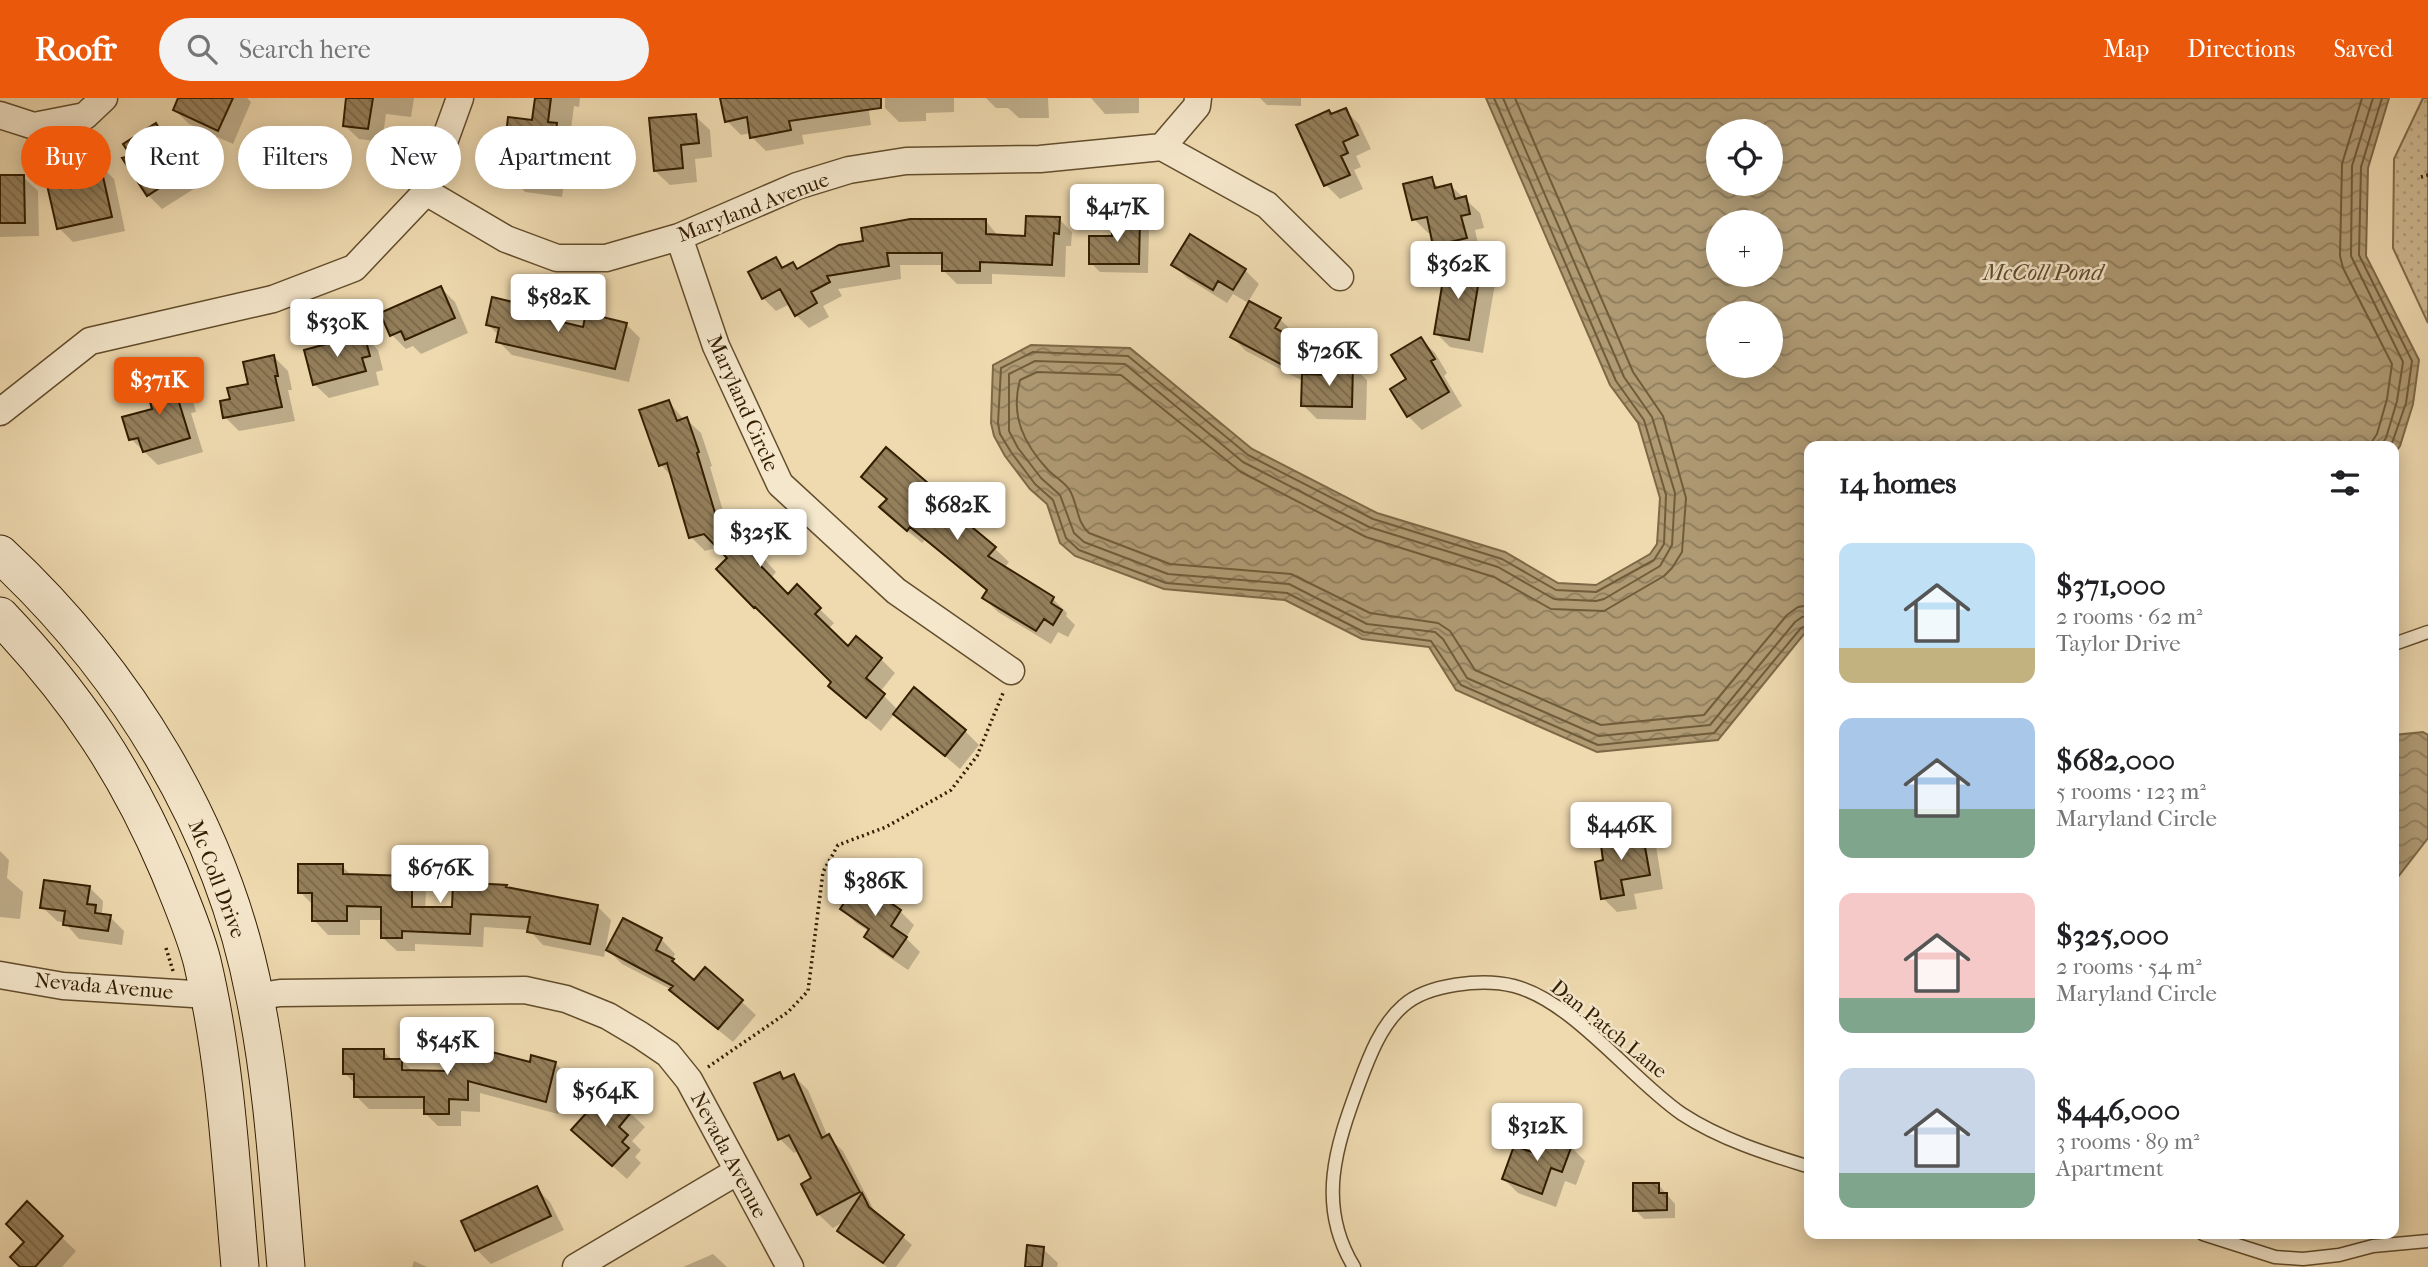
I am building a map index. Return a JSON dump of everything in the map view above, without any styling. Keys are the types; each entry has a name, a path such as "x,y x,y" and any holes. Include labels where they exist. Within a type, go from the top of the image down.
{"main road":[{"name":"Mc Coll Drive","path":"0,554 59,613 91,651 147,730 197,824 230,904 255,997 269,1091 286,1267"},
{"name":"Mc Coll Drive","path":"0,616 54,675 112,757 150,828 186,912 201,959 196,994 225,1093 240,1267"}],"street":[{"path":"0,116 34,126 85,116 104,98"},
{"path":"0,412 90,341 273,299 354,268 426,192 460,98"},
{"path":"1198,98 1197,106 1162,147 1267,205 1340,277"},
{"name":"Maryland Avenue","path":"426,192 506,239 557,258 606,258 679,237 797,186 849,170 906,162 1040,159 1162,147"},
{"name":"Maryland Circle","path":"679,237 716,346 780,484 896,591 1011,671"},
{"name":"Nevada Avenue","path":"0,975 63,986 196,994"},
{"name":"Nevada Avenue","path":"255,997 280,993 525,990 565,999 608,1016 668,1054 689,1080 790,1267"},
{"path":"576,1267 738,1171"}],"lane":[{"path":"2399,642 2428,632"},
{"name":"Dan Patch Lane","path":"1354,1267 1344,1250 1337,1227 1333,1197 1333,1167 1339,1137 1369,1056 1393,1016 1418,994 1480,982 1514,986 1537,994 1567,1016 1682,1114 1738,1142 1804,1165"},
{"path":"2219,1239 2275,1257 2302,1259 2339,1255 2373,1246 2428,1241"}],"path":[{"path":"2421,177 2428,176"},
{"path":"689,1080 788,1012 808,991 823,872 838,845 886,827 951,790 977,755 1011,671"},
{"path":"166,946 168,959 196,994"}],"shaded area":[{"path":"2423,98 2428,98 2428,323 2393,248 2394,159"}],"water":[{"name":"McColl Pond","path":"1486,98 2389,98 2368,168 2366,256 2419,360 2413,404 2399,447 2399,441 1804,441 1804,634 1718,740 1597,752 1456,690 1429,647 1362,639 1285,600 1164,589 1075,556 1060,543 1047,504 1030,489 1005,456 994,436 991,423 993,365 1031,345 1130,348 1252,449 1377,513 1505,552 1558,583 1596,585 1650,554 1657,544 1660,498 1638,423 1610,385"},
{"path":"2423,732 2428,735 2428,838 2399,876 2399,734"}],"building":[{"path":"178,98 233,98 220,126 207,126 173,110"},
{"path":"346,98 373,98 366,129 343,126"},
{"path":"535,98 551,98 548,122 557,123 557,126 507,126 508,117 532,120"},
{"path":"720,98 881,98 881,108 789,121 791,130 750,138 747,117 725,122"},
{"path":"1346,108 1358,135 1343,142 1348,153 1341,156 1350,175 1324,186 1296,125 1329,110 1331,114"},
{"path":"696,114 699,143 681,145 683,168 654,171 649,118"},
{"path":"0,175 21,175 21,189 24,189 25,223 0,223"},
{"path":"1432,177 1435,188 1451,184 1455,199 1466,196 1470,214 1461,216 1467,238 1433,246 1427,217 1412,220 1403,184"},
{"path":"48,189 106,189 112,217 57,229"},
{"path":"142,189 158,189 147,196"},
{"path":"1026,216 1060,217 1059,234 1054,233 1052,265 980,262 980,271 942,271 942,253 887,253 889,266 827,276 830,282 811,292 817,303 795,316 780,289 762,299 748,272 776,257 782,268 793,262 797,269 839,245 863,241 861,228 910,219 986,219 986,234 1025,236"},
{"path":"1112,219 1140,219 1139,264 1089,264 1089,236 1112,236"},
{"path":"1190,234 1246,269 1233,290 1218,281 1213,290 1171,265"},
{"path":"1446,262 1481,268 1469,340 1434,334"},
{"path":"441,286 455,318 405,340 401,331 390,336 380,313"},
{"path":"492,297 522,304 520,312 583,327 586,313 627,323 615,369 496,342 499,328 486,325"},
{"path":"1249,301 1281,318 1275,328 1301,342 1288,368 1230,337"},
{"path":"364,334 370,356 362,358 366,371 313,385 304,350"},
{"path":"1421,337 1435,359 1431,361 1449,392 1407,417 1390,389 1406,379 1391,355"},
{"path":"274,355 278,376 275,376 282,407 223,418 220,401 230,399 227,388 248,384 243,362"},
{"path":"1328,364 1353,364 1352,407 1301,406 1302,374 1328,375"},
{"path":"176,375 182,398 178,399 190,438 143,452 138,438 129,440 122,417 152,409 145,384"},
{"path":"669,400 677,421 687,417 725,546 740,532 763,557 758,563 788,594 797,584 821,608 815,614 848,646 856,636 882,658 866,678 885,694 866,718 828,686 831,682 716,569 727,558 704,534 689,538 667,463 659,466 639,410"},
{"path":"886,447 928,483 920,492 957,523 961,518 996,547 988,556 1054,597 1051,603 1062,610 1053,625 1044,619 1036,631 982,598 987,590 910,527 907,531 879,507 887,499 861,477"},
{"path":"914,687 966,730 945,756 893,714"},
{"path":"1642,830 1650,875 1621,880 1624,895 1601,899 1595,862 1603,860 1600,838"},
{"path":"298,864 343,864 343,874 412,876 412,907 452,907 453,882 507,885 506,887 598,905 590,944 527,932 530,917 471,914 470,934 402,931 402,938 381,938 381,907 347,906 347,921 312,921 312,893 298,893"},
{"path":"44,880 90,886 87,904 96,905 95,913 111,915 108,931 63,925 65,911 40,908"},
{"path":"859,881 901,910 891,926 907,937 893,957 864,937 869,929 840,909"},
{"path":"623,918 662,938 656,950 674,959 672,961 694,980 705,967 743,1000 718,1029 669,990 673,986 606,950"},
{"path":"343,1049 384,1049 384,1059 402,1059 402,1070 450,1071 450,1050 488,1051 530,1062 531,1055 556,1062 546,1102 468,1081 468,1100 449,1099 449,1114 424,1114 424,1097 354,1097 354,1074 343,1074"},
{"path":"780,1072 783,1079 794,1074 822,1138 829,1134 860,1192 817,1215 801,1184 811,1178 789,1135 778,1140 754,1083"},
{"path":"608,1089 632,1111 619,1127 628,1135 622,1142 629,1148 612,1166 571,1130"},
{"path":"1539,1133 1572,1145 1562,1172 1551,1168 1542,1194 1502,1179 1514,1146 1532,1152"},
{"path":"1633,1183 1659,1183 1659,1193 1667,1193 1667,1210 1633,1211"},
{"path":"537,1186 551,1216 475,1251 461,1221"},
{"path":"862,1193 869,1207 904,1235 883,1263 837,1231"},
{"path":"27,1201 63,1236 35,1267 20,1267 10,1257 24,1242 6,1224"},
{"path":"1027,1245 1044,1247 1042,1267 1025,1267"}]}
